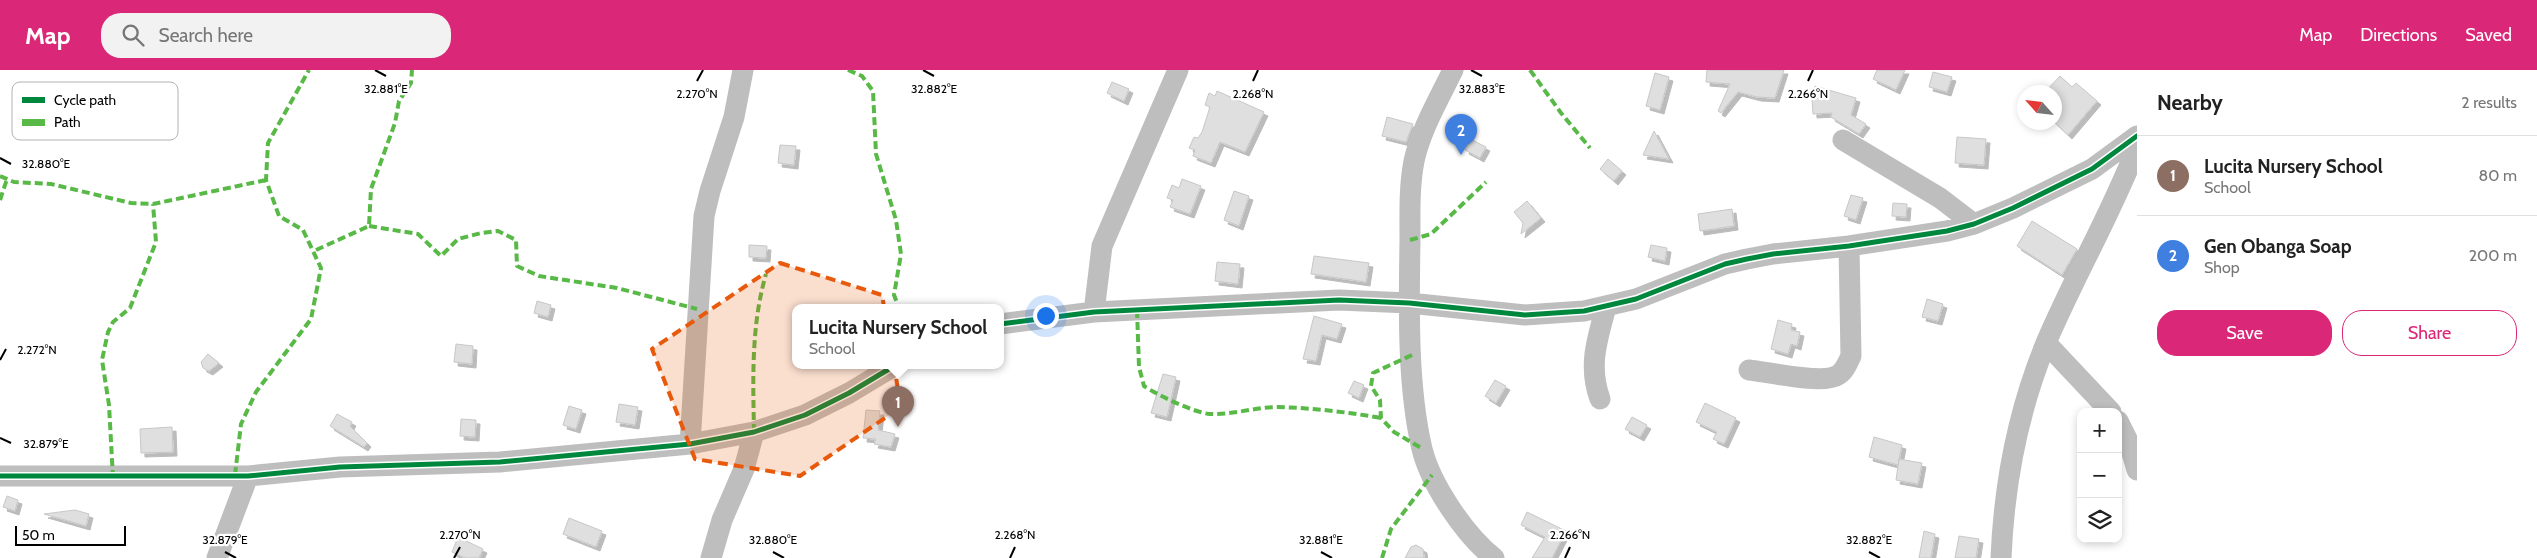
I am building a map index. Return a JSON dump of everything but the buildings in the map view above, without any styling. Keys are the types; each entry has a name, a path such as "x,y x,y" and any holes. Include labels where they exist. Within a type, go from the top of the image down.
{"street":[{"path":"690,444 704,216 734,117 743,70"},
{"path":"1094,312 1098,267 1105,238 1178,70"},
{"path":"1453,70 1423,134 1415,160 1411,190 1409,303 1416,407 1422,449 1432,475 1466,532 1494,558"},
{"path":"1004,323 1094,312 1339,300 1409,303 1526,315 1565,314 1606,307 1636,299 1725,264 1747,259 1947,231 1974,224 2013,208 2092,169 2137,136"},
{"path":"1843,140 1940,198 1974,224"},
{"path":"2001,558 2002,518 2022,411 2046,344 2137,147"},
{"path":"1749,370 1824,380 1838,376 1846,367 1851,356 1849,246"},
{"path":"1600,399 1594,382 1593,370 1606,307"},
{"path":"2046,344 2107,408"},
{"path":"0,476 248,476 340,467 500,462 690,444 754,432 804,415 889,369"},
{"path":"2122,429 2129,443 2137,470"},
{"path":"711,558 722,520 744,469 754,432"},
{"path":"217,558 248,476"}],"highlighted area":[{"path":"780,263 882,295 901,407 800,476 695,459 652,349"}],"marked path":[{"path":"235,475 241,424 256,392 311,319 321,268 303,230 279,216 266,180 268,143 309,70"},
{"path":"316,250 369,226 371,189 395,123 399,101 411,83 412,70"},
{"path":"848,70 862,76 873,91 876,154 896,220 901,254 894,295 897,304"},
{"path":"1530,70 1561,113 1590,148"},
{"path":"0,176 14,182 51,184 131,203 153,204 266,180"},
{"path":"0,200 7,179"},
{"path":"1410,240 1431,234 1486,182"},
{"path":"113,478 109,405 102,360 108,332 113,322 130,308 156,242 153,204"},
{"path":"369,226 418,234 441,256 458,239 498,231 516,240 517,266 539,276 617,288 697,309"},
{"path":"754,432 753,372 755,333 766,274"},
{"path":"1137,310 1139,367 1144,386 1176,403 1210,414 1278,407 1304,408 1381,418"},
{"path":"1412,355 1373,373 1371,386 1380,400 1381,418 1394,432 1423,449"},
{"path":"1382,558 1391,529 1432,475"}],"cycle path":[{"path":"1004,323 1094,312 1339,300 1409,303 1525,315 1584,311 1636,299 1725,264 1747,259 1947,231 1974,224 2013,208 2092,169 2137,136"},
{"path":"0,476 248,476 340,467 500,462 690,444 754,432 805,415 849,393 889,369"}],"place":[{"name":"Gen Obanga Soap","path":"1461,155"},
{"name":"Lucita Nursery School","path":"898,427"}]}
